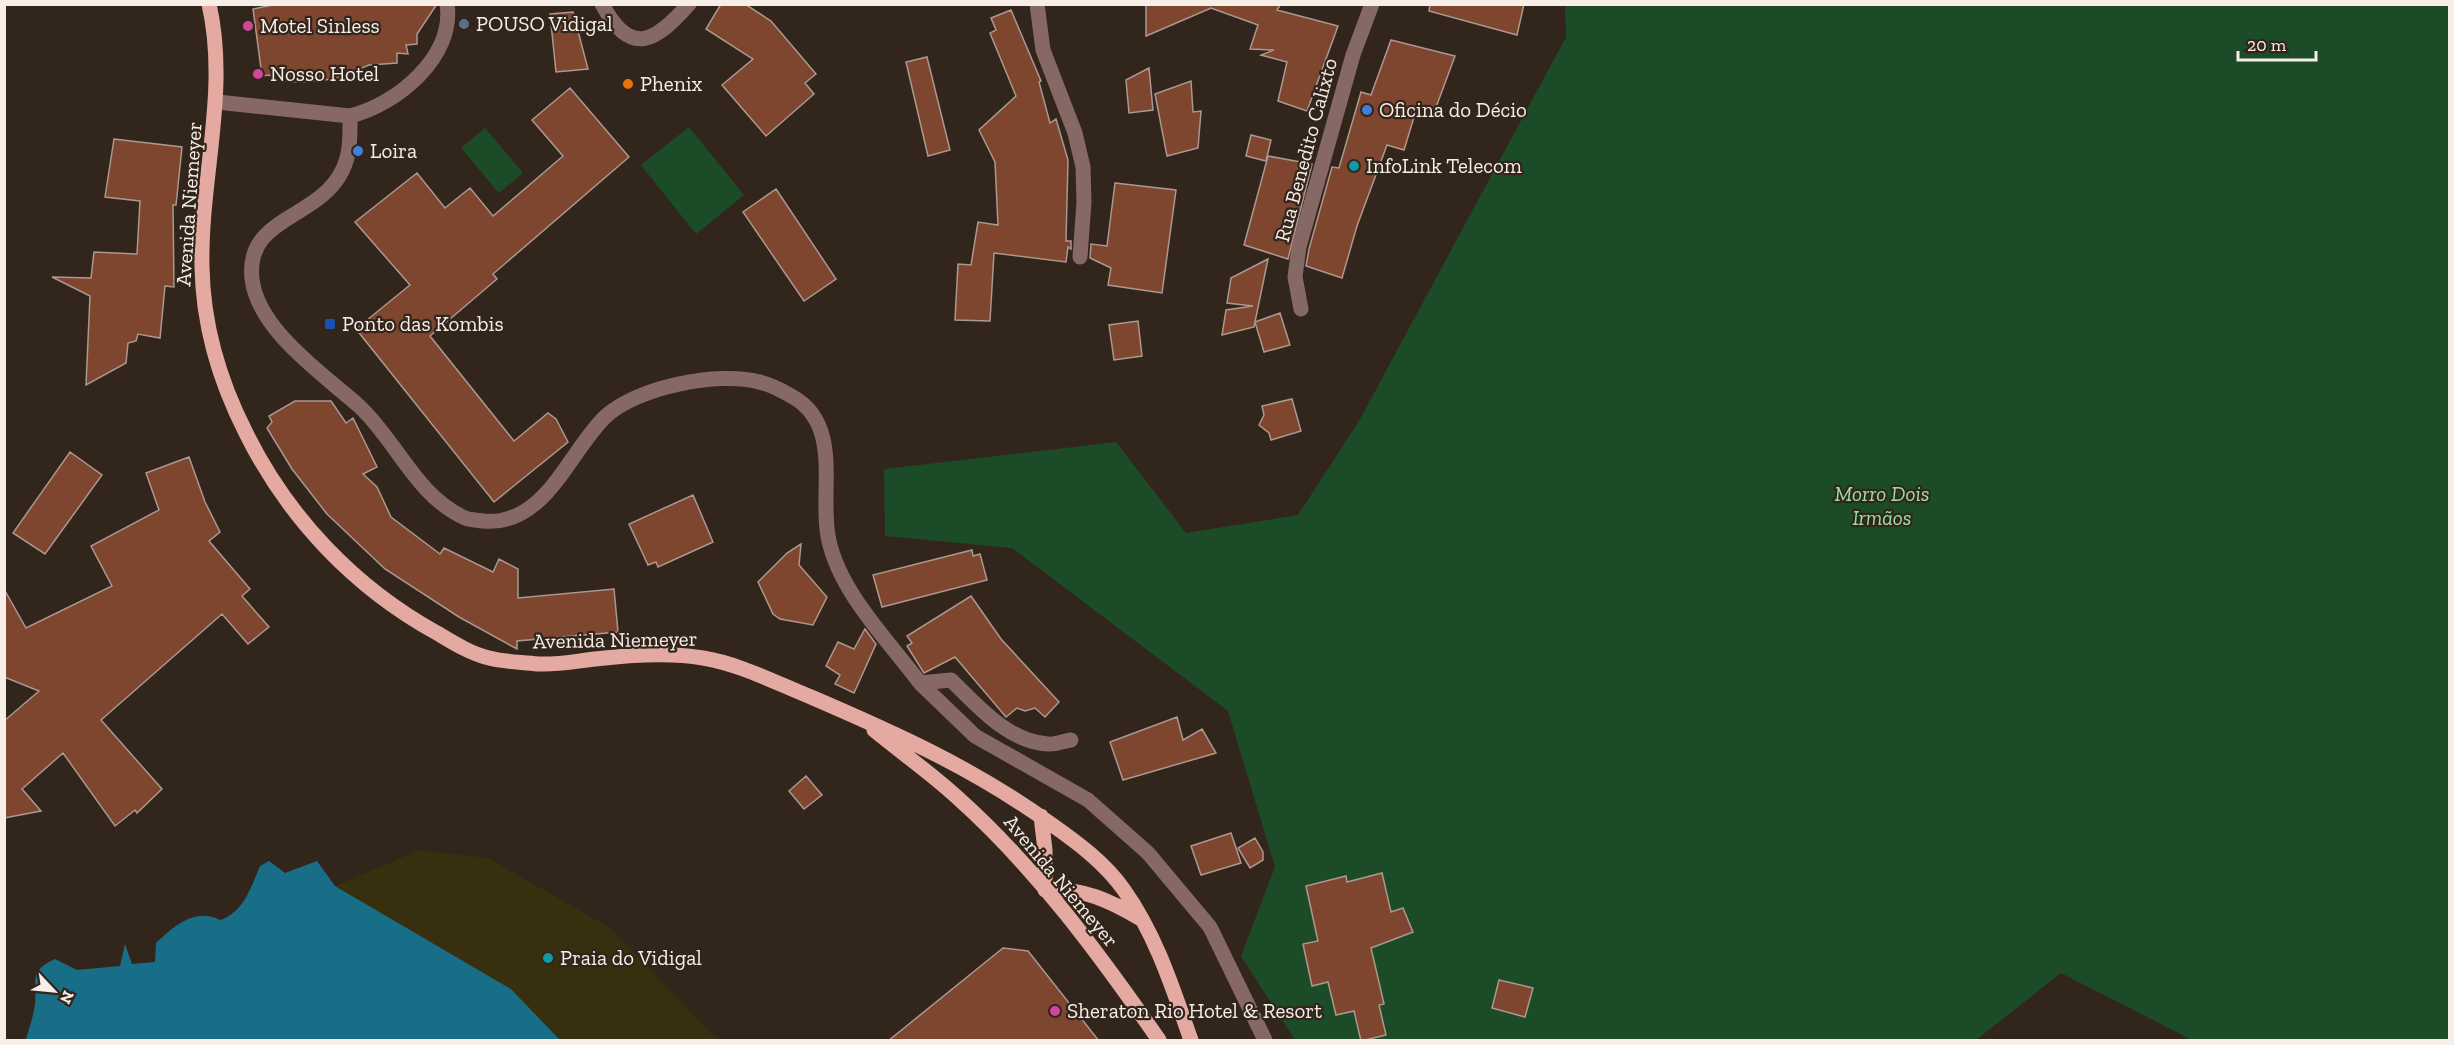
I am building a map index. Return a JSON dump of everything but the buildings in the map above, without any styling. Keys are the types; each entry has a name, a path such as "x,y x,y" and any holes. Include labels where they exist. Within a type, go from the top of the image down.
{"main road":[{"name":"Avenida Niemeyer","path":"209,4 216,36 217,102 202,266 206,318 217,364 246,434 286,501 321,545 368,589 411,619 489,658 543,664 606,657 702,658 740,667 922,745 1023,803 1101,863 1123,888 1143,921 1191,1041"},
{"name":"Avenida Niemeyer","path":"860,718 959,798 1006,845 1118,982 1159,1041"},
{"path":"1041,816 1045,850 1045,890 1066,889 1087,892 1106,899 1143,921"}],"street":[{"path":"217,102 351,116 382,104 409,86 429,66 443,36 447,4"},
{"path":"602,4 618,29 632,37 648,40 665,30 689,4"},
{"path":"1038,4 1043,50 1075,133 1083,167 1084,202 1080,257"},
{"name":"Rua Benedito Calixto","path":"1301,309 1295,277 1299,247 1353,55 1372,4"},
{"path":"351,116 349,150 343,170 330,189 310,207 278,224 260,240 253,260 252,280 262,309 284,339 371,417 407,469 437,501 467,519 495,522 513,519 533,506 551,486 606,415 638,396 665,387 725,378 760,382 802,404 810,410 821,428 826,458 829,542 842,574 857,600 920,682 975,736 1088,800 1148,853 1210,927 1265,1041"},
{"path":"920,682 951,680 992,719 1026,740 1049,744 1071,740"}],"green space":[{"name":"Morro Dois Irmãos","path":"1565,5 2449,5 2449,1040 2192,1040 2061,973 1976,1040 1295,1040 1241,956 1275,867 1228,711 1012,548 885,536 884,469 1116,442 1186,533 1298,515 1359,421 1566,37"},
{"path":"689,127 744,195 696,234 641,165"},
{"path":"485,128 523,173 499,193 461,148"}],"sand":[{"name":"Praia do Vidigal","path":"419,850 488,858 609,927 718,1040 560,1040 511,989 335,886"}],"water":[{"path":"269,861 285,873 317,861 335,886 511,989 560,1040 26,1040 33,1017 36,976 47,963 55,959 77,970 120,966 125,944 132,964 155,962 156,943 185,920 202,916 220,920 235,911 246,898 260,866"}],"place":[{"name":"POUSO Vidigal","path":"464,24"},
{"name":"Motel Sinless","path":"248,26"},
{"name":"Nosso Hotel","path":"258,74"},
{"name":"Phenix","path":"628,84"},
{"name":"Oficina do Décio","path":"1367,110"},
{"name":"Loira","path":"358,151"},
{"name":"InfoLink Telecom","path":"1354,166"},
{"name":"Ponto das Kombis","path":"330,324"},
{"name":"Praia do Vidigal","path":"548,958"},
{"name":"Sheraton Rio Hotel & Resort","path":"1055,1011"}]}
